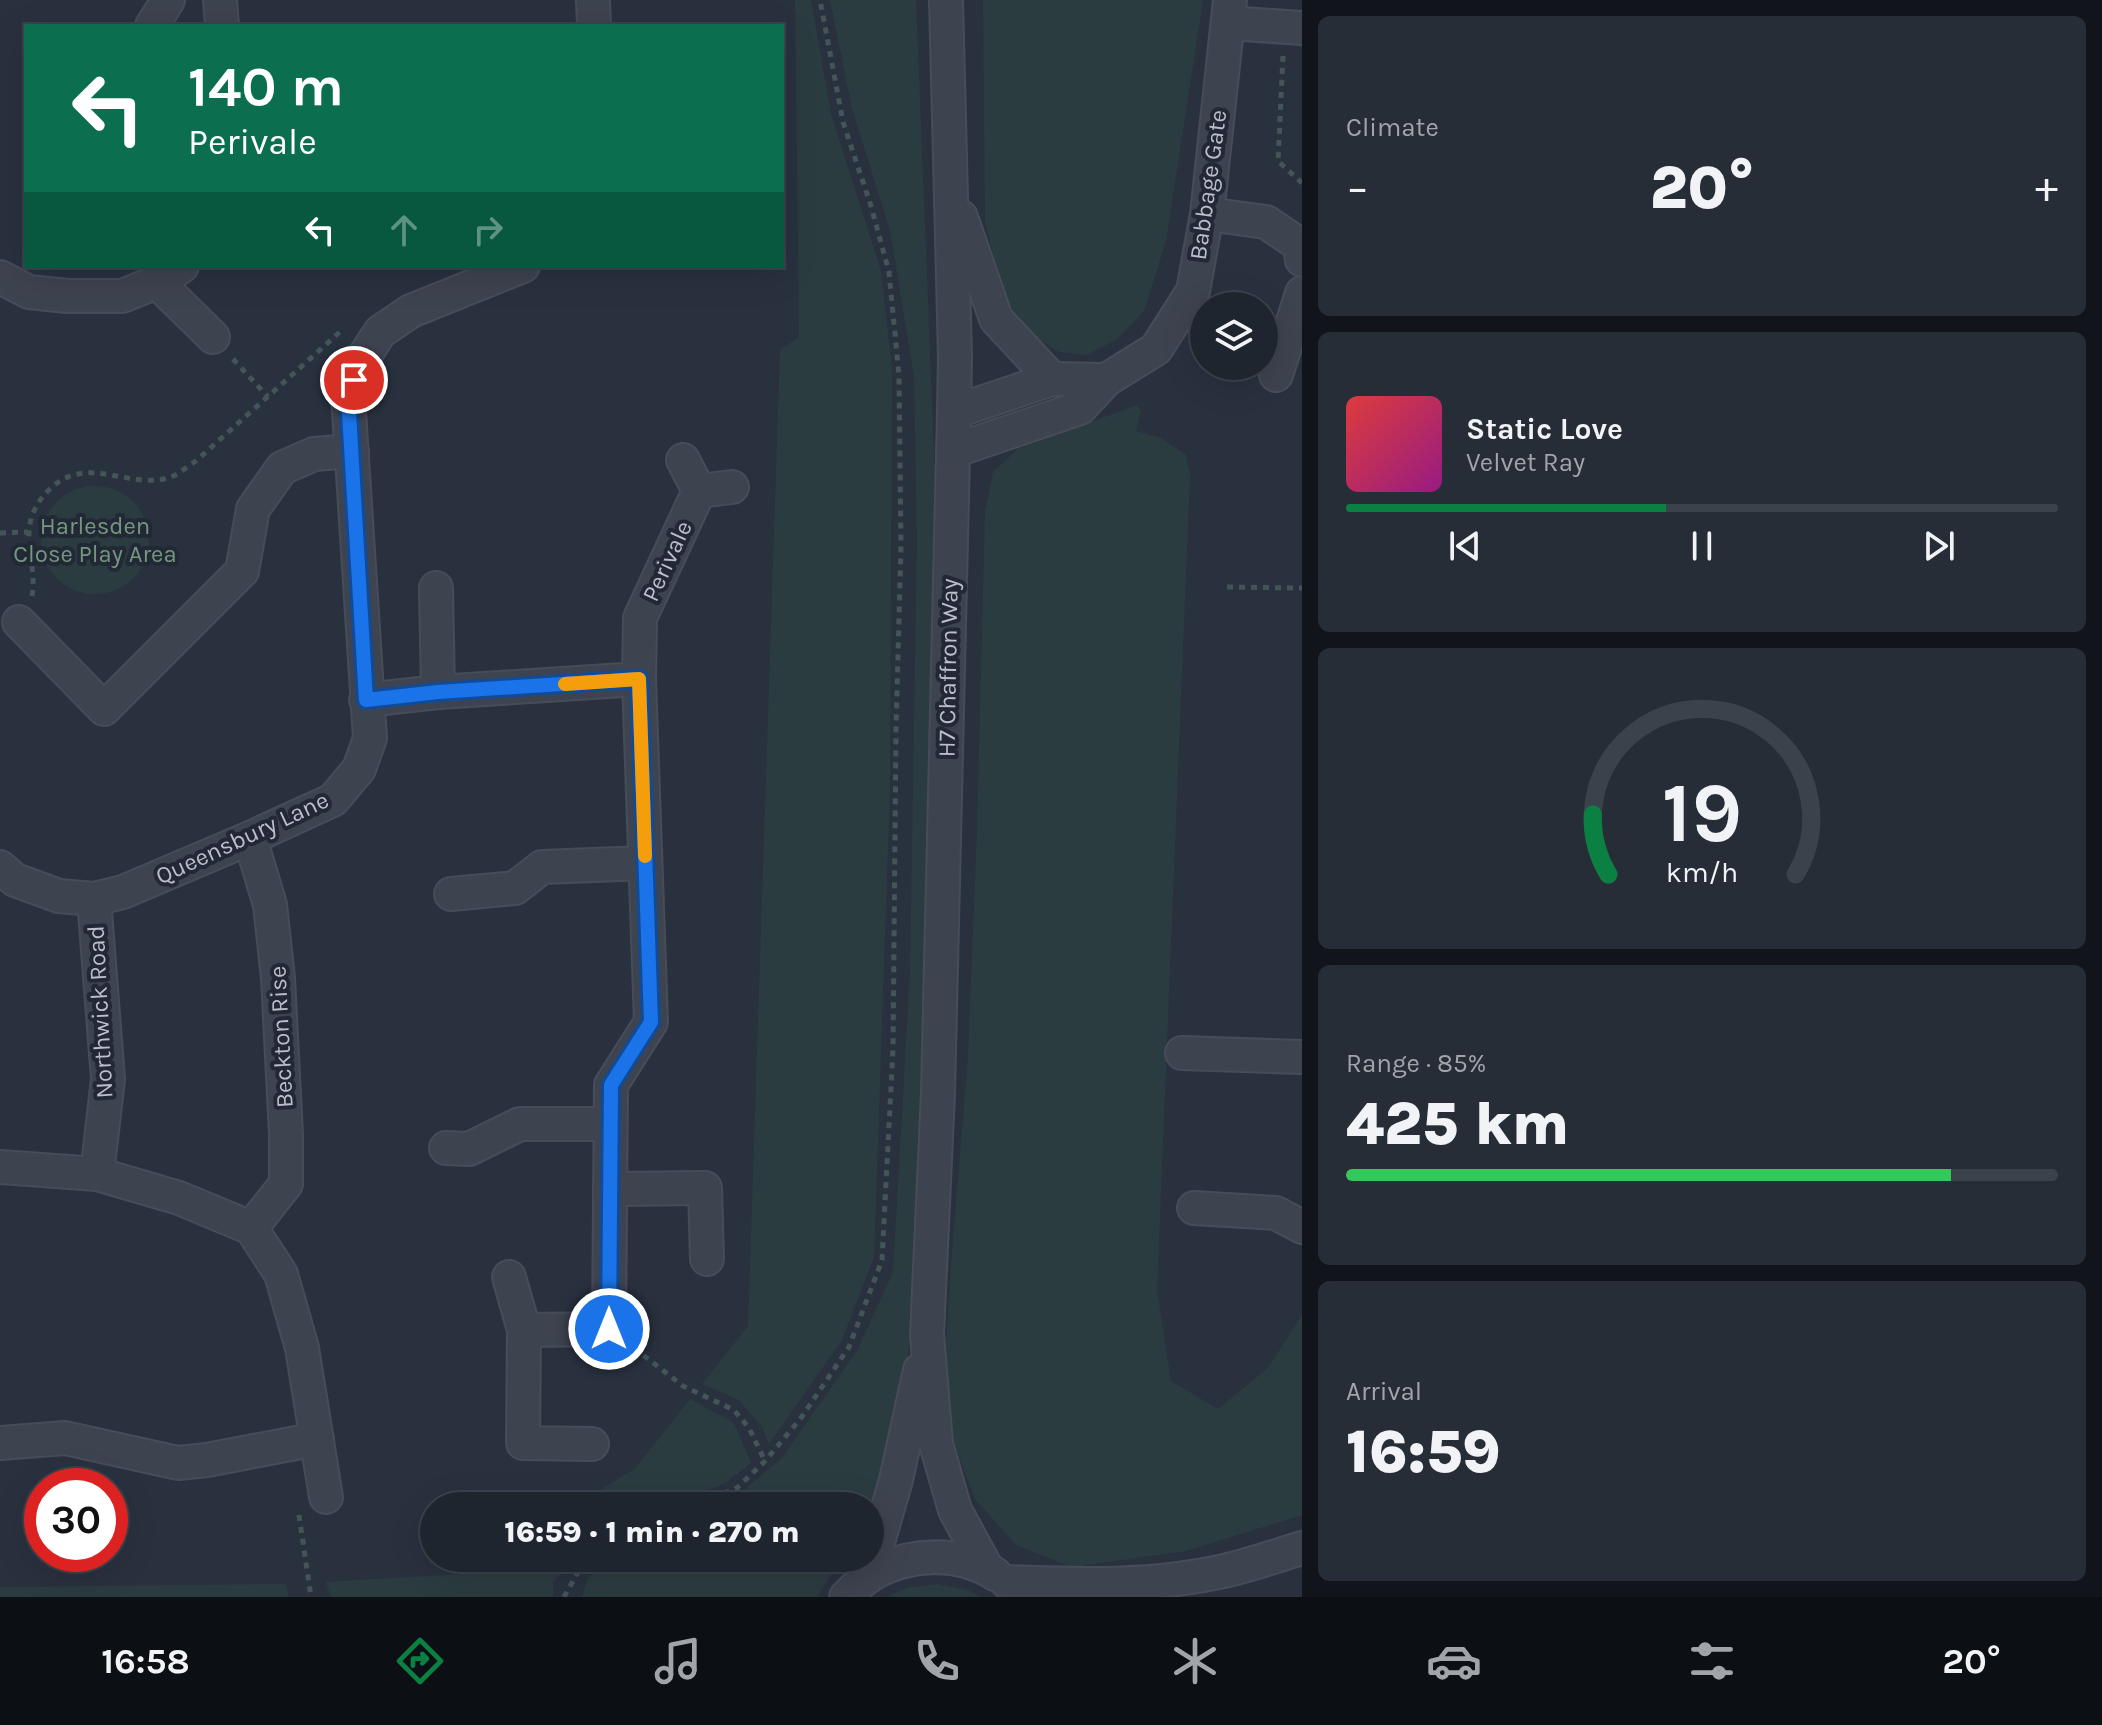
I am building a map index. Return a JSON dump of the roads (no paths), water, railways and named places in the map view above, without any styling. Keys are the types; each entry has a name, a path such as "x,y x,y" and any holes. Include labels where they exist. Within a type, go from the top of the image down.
{"street":[{"path":"153,24 168,0"},
{"path":"220,0 222,24"},
{"path":"593,0 594,24"},
{"name":"H7 Chaffron Way","path":"946,0 954,412 938,1093 927,1335 936,1444 955,1510 1005,1583"},
{"path":"1229,12 1293,28"},
{"name":"Babbage Gate","path":"953,451 1080,408 1106,380 1156,349 1193,291 1207,214 1229,12"},
{"path":"951,188 996,319 1052,379"},
{"path":"1207,214 1266,222 1300,245 1302,260"},
{"name":"Queensbury Lane","path":"0,867 15,880 59,896 94,899 123,892 333,800 359,769 370,738 348,396 360,363 380,332 411,311 518,268"},
{"path":"0,277 29,292 122,296 170,274 213,337"},
{"path":"1278,369 1302,293"},
{"path":"954,412 1052,379 1106,380"},
{"path":"19,622 104,709 242,571 253,509 282,468 314,454 352,451"},
{"path":"683,460 699,491 732,487"},
{"name":"Perivale","path":"524,1330 609,1329 611,1085 651,1022 639,679 640,618 699,491"},
{"path":"436,588 438,692"},
{"path":"366,700 438,692 639,679"},
{"name":"Beckton Rise","path":"250,838 272,918 286,1134 286,1184 251,1228"},
{"path":"451,894 515,888 542,867 645,863"},
{"name":"Northwick Road","path":"94,899 108,1079 97,1174"},
{"path":"1182,1053 1302,1057"},
{"path":"446,1148 469,1149 520,1124 610,1124"},
{"path":"0,1167 97,1174 179,1198 251,1228 281,1274 302,1348 317,1439 312,1499"},
{"path":"610,1189 705,1188 707,1259"},
{"path":"1194,1208 1276,1213 1302,1227"},
{"path":"509,1277 524,1330 523,1443 592,1444"},
{"name":"H7 Chaffron Way","path":"857,1587 896,1480 927,1335"},
{"path":"0,1443 65,1438 178,1463 317,1439"},
{"path":"857,1587 896,1563 927,1557 958,1559 1005,1583 1084,1585 1146,1583 1225,1571 1302,1548"},
{"path":"1178,1597 1225,1571"}],"park label":[{"name":"Harlesden Close Play Area","path":"95,540"}]}
